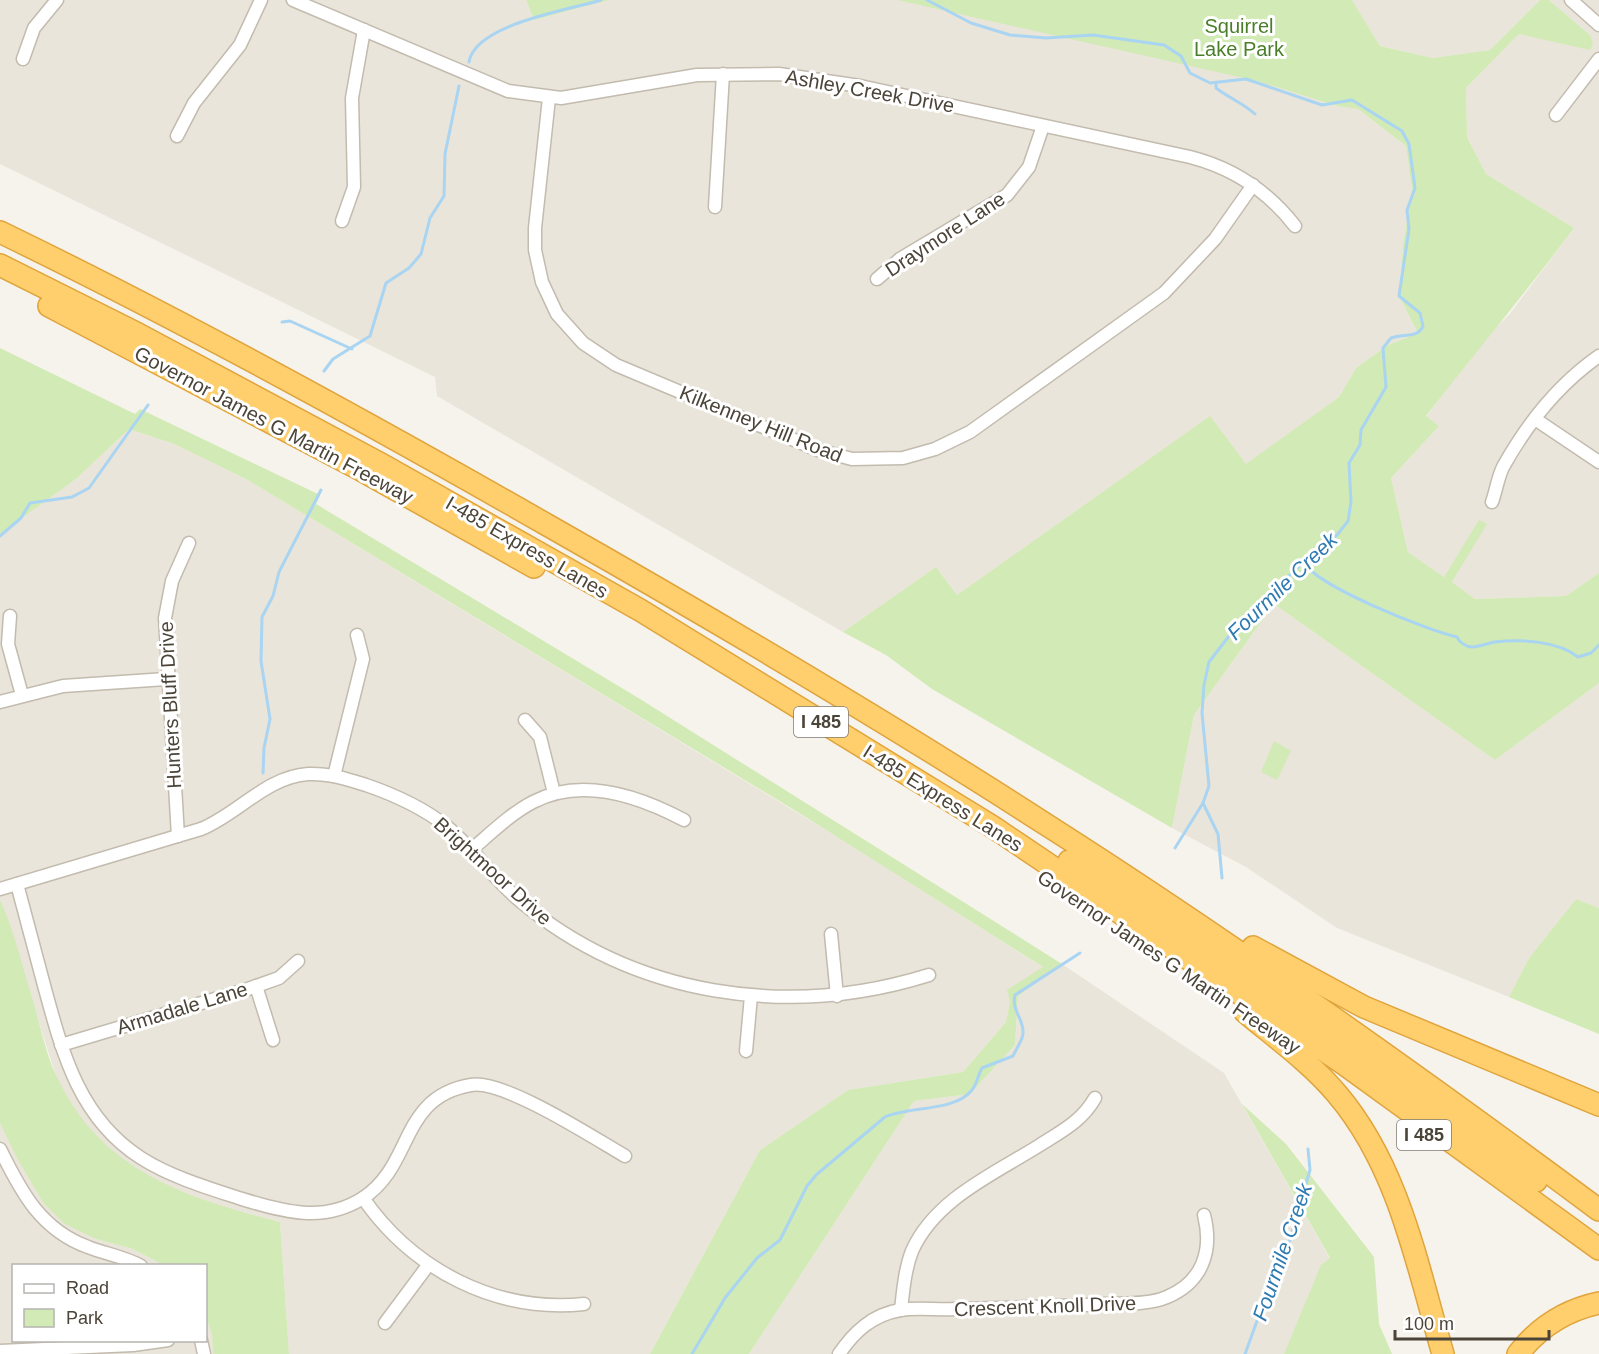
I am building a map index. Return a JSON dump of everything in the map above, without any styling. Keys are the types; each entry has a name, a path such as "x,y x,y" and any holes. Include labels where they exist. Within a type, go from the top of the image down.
{"highway":[{"name":"I 485","path":"0,232 168,317 406,445 688,605 965,774 1139,886 1438,1091 1599,1210"},
{"name":"I-485 Express Lanes","path":"0,251 144,322 482,506 813,699 1129,899 1255,984 1599,1227"},
{"name":"I-485 Express Lanes","path":"0,265 138,334 381,464 640,610 973,815 1344,1064 1599,1249"},
{"name":"Governor James G Martin Freeway","path":"0,281 362,470 602,605 989,842 1245,1012 1442,1147 1599,1263"},
{"path":"1139,886 1168,895 1273,959 1364,1007 1599,1105"},
{"path":"1245,1012 1337,1095 1372,1147 1396,1194 1443,1354"},
{"path":"1518,1354 1543,1328 1579,1309 1599,1304"}],"street":[{"path":"23,59 34,28 57,0"},
{"path":"177,136 194,103 240,45 261,0"},
{"name":"Ashley Creek Drive","path":"294,0 498,88 549,98 575,96 667,79 723,74 780,74 837,81 1210,163 1232,171 1253,185 1282,210 1295,226"},
{"path":"1571,0 1599,25"},
{"path":"342,221 354,187 352,98 363,30"},
{"path":"1556,115 1599,59"},
{"path":"715,207 723,74"},
{"name":"Kilkenney Hill Road","path":"549,98 535,228 535,250 549,300 569,330 583,343 616,364 818,450 852,459 886,460 919,455 970,432 1164,293 1215,239 1253,185"},
{"name":"Draymore Lane","path":"877,279 900,259 1007,195 1029,167 1043,126"},
{"path":"1492,502 1502,469 1535,419 1573,374 1599,356"},
{"path":"1535,419 1599,462"},
{"name":"Hunters Bluff Drive","path":"178,836 166,679 166,602 172,581 189,543"},
{"path":"10,616 8,644 22,695"},
{"path":"334,776 363,659 357,635"},
{"path":"0,702 22,695 82,683 166,679"},
{"path":"525,720 540,737 554,794"},
{"name":"Brightmoor Drive","path":"0,889 178,836 224,819 278,782 308,774 334,776 380,790 412,804 447,827 530,908 603,955 664,980 751,996 837,996 929,975"},
{"path":"471,850 520,810 554,794 586,791 621,794 659,807 684,820"},
{"path":"17,884 72,1078 99,1122 126,1147 157,1167 222,1193 304,1214 338,1210 375,1190 391,1169 425,1107 453,1088 473,1084 499,1088 626,1156"},
{"path":"831,934 837,996"},
{"name":"Armadale Lane","path":"61,1045 256,986 287,973 298,962"},
{"path":"256,986 273,1040"},
{"path":"746,1050 751,996"},
{"path":"901,1310 912,1252 926,1226 958,1196 1080,1120 1095,1098"},
{"path":"0,1149 5,1174 33,1209 62,1234 87,1247 135,1264"},
{"path":"363,1198 387,1229 429,1264 460,1282 499,1298 552,1306 584,1304"},
{"name":"Crescent Knoll Drive","path":"839,1354 850,1338 866,1323 901,1310 1088,1305 1160,1300 1187,1285 1206,1258 1208,1245 1204,1215"},
{"path":"385,1323 429,1264"},
{"path":"0,1351 159,1342"}],"shaded area":[{"path":"0,0 526,0 534,20 609,0 898,0 1248,78 1337,106 1358,109 1406,146 1412,190 1403,245 1400,298 1418,333 1388,345 1356,368 1339,397 1246,465 1209,417 957,595 936,567 843,632 437,396 435,377 0,164"},
{"path":"1352,0 1540,0 1490,50 1433,58 1380,46"},
{"path":"1549,0 1599,0 1599,573 1566,596 1475,599 1452,582 1486,524 1479,521 1444,577 1408,552 1391,478 1439,426 1426,417 1485,338 1509,315 1574,228 1486,174 1467,137 1466,88 1519,34 1590,49 1590,35"},
{"path":"129,429 174,444 246,479 844,841 1044,968 1010,1001 1006,1022 963,1072 848,1090 760,1150 650,1354 289,1354 280,1222 213,1204 170,1187 129,1165 107,1148 78,1116 57,1079 0,900 0,534 76,479"},
{"path":"1274,604 1495,760 1599,683 1599,908 1576,899 1529,958 1509,997 1337,928 1246,867 1172,828 1194,715"},
{"path":"1062,964 1224,1073 1330,1259 1284,1354 749,1354 914,1101 970,1094 1015,1045 1018,996"},
{"path":"0,1123 44,1204 96,1239 133,1249 161,1264 12,1264 12,1342 207,1342 207,1319 212,1335 213,1354 0,1354"}],"green space":[{"path":"526,0 609,0 534,20"},
{"name":"Squirrel Lake Park","path":"897,0 1352,0 1380,46 1433,58 1490,50 1540,0 1549,0 1590,35 1593,43 1590,50 1519,34 1466,88 1467,137 1486,174 1574,228 1426,416 1439,426 1391,478 1408,552 1444,577 1479,520 1487,524 1452,582 1475,599 1566,596 1599,573 1599,683 1495,760 1274,604 1194,715 1172,828 932,689 886,655 843,632 936,567 957,595 1210,416 1246,464 1339,397 1356,368 1388,345 1418,333 1400,298 1403,245 1412,190 1406,146 1358,109 1337,106 1257,81"},
{"path":"0,348 135,414 140,409 320,495 316,504 640,699 1062,964 1018,996 1015,1045 970,1094 914,1101 749,1354 650,1354 760,1150 848,1090 963,1072 1006,1022 1010,1001 1007,990 1043,967 796,811 246,479 174,444 129,429 76,479 0,534"},
{"path":"1274,741 1291,751 1277,780 1261,772"},
{"path":"1576,899 1599,908 1599,1034 1509,997 1529,958"},
{"path":"0,900 15,939 51,1064 78,1112 100,1138 124,1160 182,1191 213,1203 280,1222 289,1354 213,1354 212,1335 207,1319 207,1264 161,1264 133,1249 96,1239 65,1224 44,1204 0,1123"},
{"path":"1242,1104 1286,1144 1374,1257 1379,1324 1392,1354 1284,1354 1321,1265 1330,1258"}],"waterway":[{"path":"469,62 475,49 505,28 525,20 601,0"},
{"name":"Fourmile Creek","path":"927,0 971,23 1010,35 1046,38 1093,35 1164,45 1181,56 1190,73 1210,83 1246,79 1322,105 1352,100 1402,131 1409,144 1415,188 1407,210 1409,229 1399,296 1420,313 1423,326 1417,333 1391,338 1383,348 1386,387 1361,430 1360,445 1349,463 1351,502 1348,521 1337,535 1317,550 1242,619 1209,662 1204,685 1202,713 1209,786 1203,803 1218,834 1222,878"},
{"path":"1216,83 1216,88 1255,114"},
{"path":"324,371 333,359 370,336 386,283 409,268 421,254 430,218 444,196 445,154 459,86"},
{"path":"282,322 290,321 352,349"},
{"path":"0,536 21,518 30,503 72,497 89,488 148,405"},
{"path":"263,773 264,748 270,719 261,661 262,617 273,596 279,572 321,490"},
{"path":"1305,563 1314,573 1351,595 1400,617 1457,637 1467,646 1475,647 1505,641 1539,642 1560,647 1578,657 1591,653 1599,645"},
{"path":"1175,848 1203,803"},
{"path":"692,1354 725,1298 757,1258 780,1240 807,1186 816,1175 885,1117 954,1102 974,1088 982,1068 1013,1056 1023,1036 1022,1023 1014,1000 1015,995 1080,953"},
{"name":"Fourmile Creek","path":"1245,1354 1257,1321 1269,1303 1282,1266 1310,1170 1308,1149"}]}
